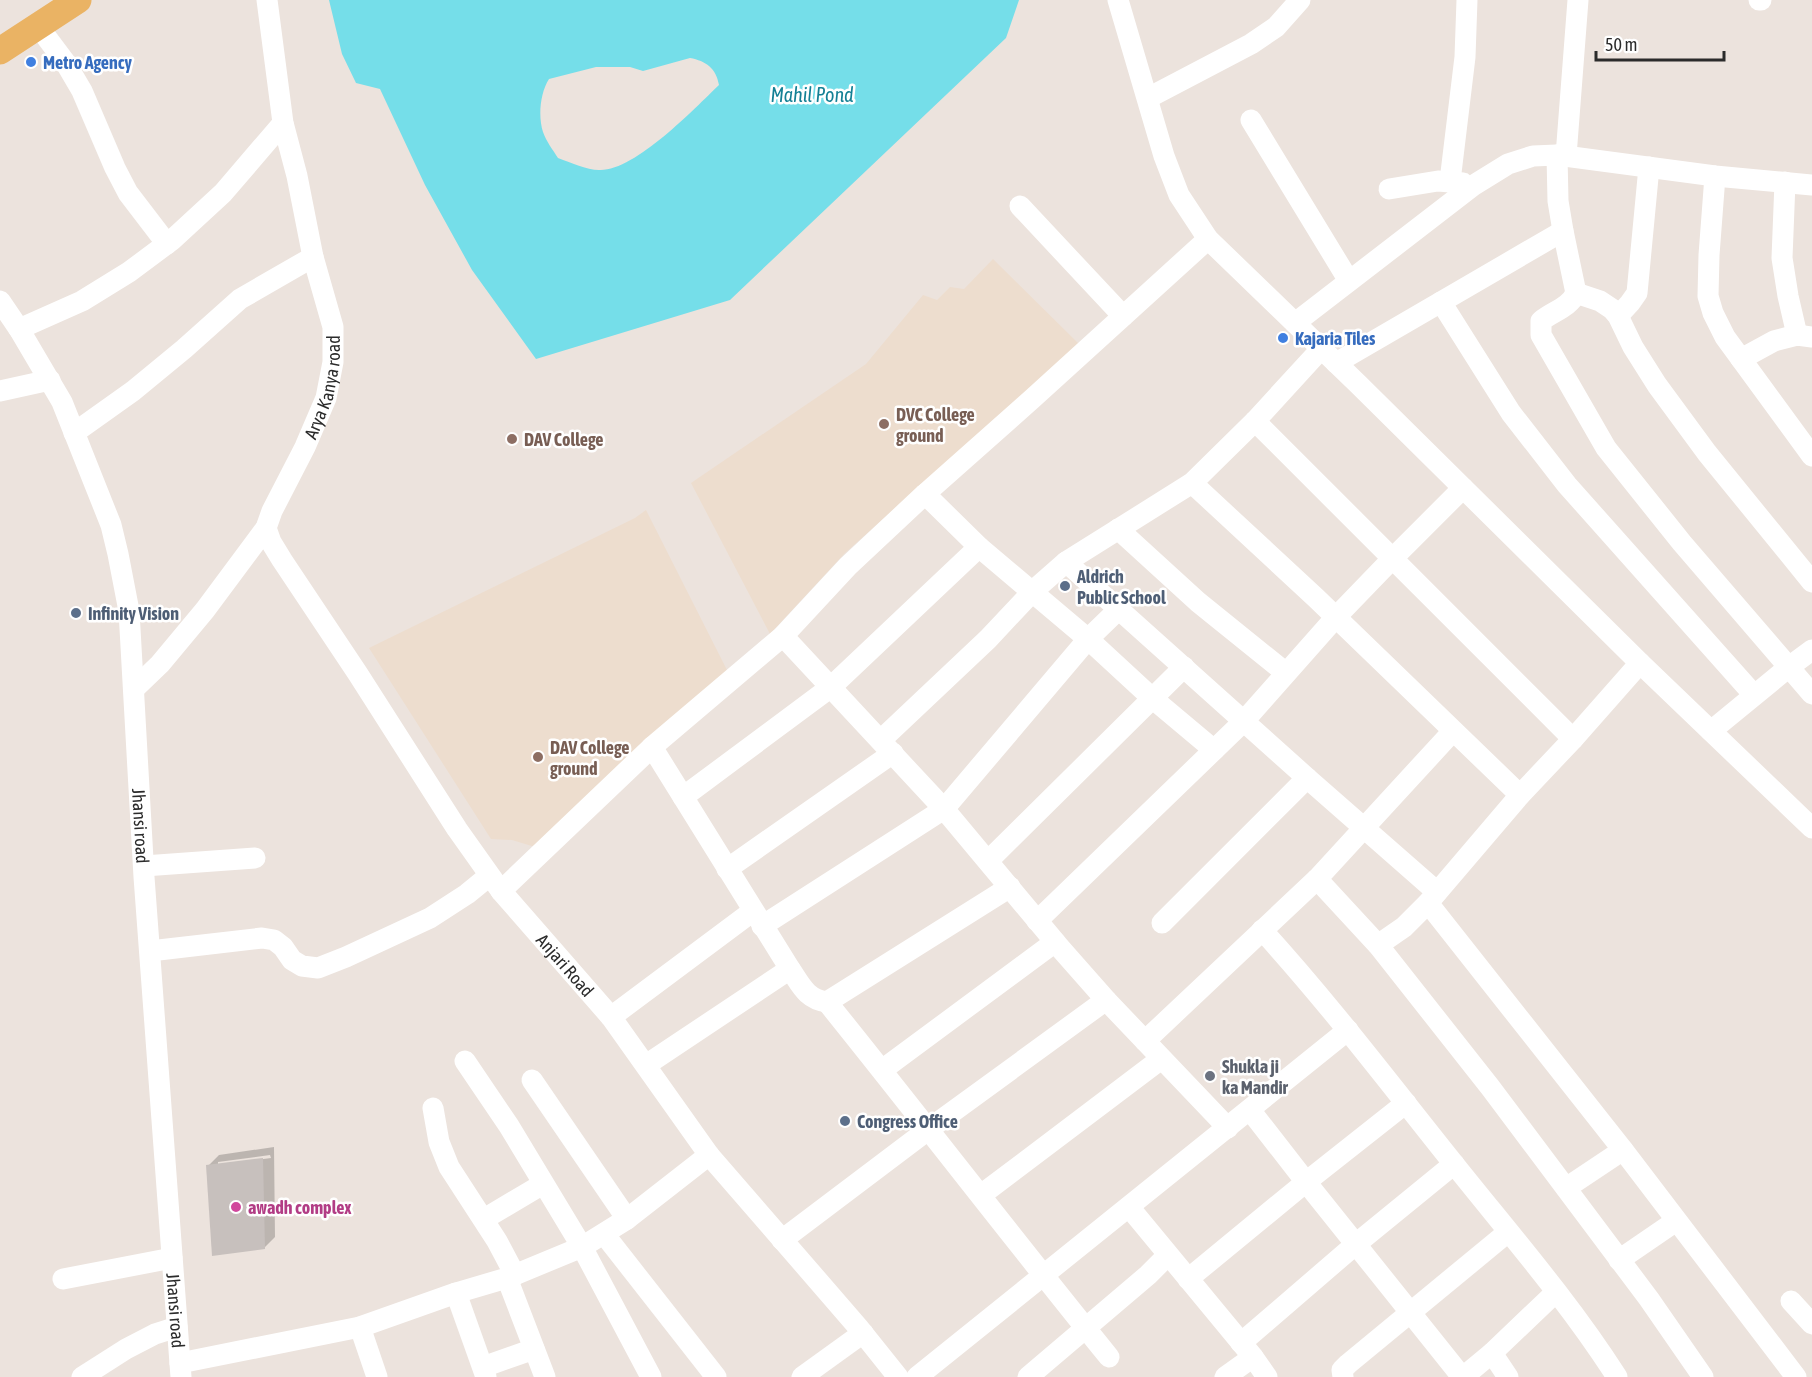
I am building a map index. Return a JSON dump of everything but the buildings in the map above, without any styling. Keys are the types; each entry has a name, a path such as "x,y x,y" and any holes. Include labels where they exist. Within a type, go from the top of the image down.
{"main road":[{"path":"0,51 78,0"}],"street":[{"name":"Arya Kanya road","path":"134,689 160,664 205,610 266,528 326,398 333,362 333,327 313,256 297,176 283,123 267,0"},
{"path":"1118,0 1164,156 1179,195 1208,239 1640,663 1812,828"},
{"path":"1148,98 1251,44 1276,27 1300,0"},
{"path":"1450,181 1465,57 1467,0"},
{"path":"1578,0 1558,201 1576,293 1567,306 1550,313 1541,321 1540,335 1606,448 1682,543 1812,694"},
{"path":"38,26 65,62 82,92 128,193 167,244"},
{"path":"1251,120 1349,281"},
{"path":"19,329 82,302 167,244 223,193 283,123"},
{"path":"1295,323 1474,185 1508,164 1533,156 1562,155 1715,176 1812,185"},
{"path":"1618,316 1637,293 1649,167"},
{"path":"1715,176 1708,296 1713,313 1725,336 1812,456"},
{"path":"1389,189 1438,181 1474,185"},
{"path":"1742,359 1774,341 1805,336 1788,296 1782,258 1785,182"},
{"path":"1020,206 1123,316"},
{"path":"727,869 887,746 1033,591 1066,562 1192,483 1255,421 1328,356 1441,302 1563,231"},
{"path":"150,951 262,938 274,940 283,947 292,960 302,966 318,968 430,918 467,894 495,884 783,636 848,566 925,494 1208,239"},
{"path":"74,433 141,384 240,299 313,256"},
{"path":"1576,293 1600,301 1618,316 1633,347 1657,385 1707,453 1812,582"},
{"name":"Jhansi road","path":"0,301 62,402 111,525 129,611 144,866 181,1370"},
{"path":"1441,302 1511,413 1567,485 1754,695"},
{"path":"0,391 50,380"},
{"path":"1255,421 1573,739"},
{"path":"1192,483 1336,617 1520,795"},
{"path":"1037,921 1244,721 1336,617 1463,488"},
{"path":"925,494 979,547 1033,591 1152,698 1214,750"},
{"name":"Anjari Road","path":"266,528 282,560 495,884 611,1017 709,1155 898,1377"},
{"path":"1118,529 1198,602 1286,673"},
{"path":"683,797 831,687 979,547"},
{"path":"1066,562 1364,828 1432,898 1796,1377"},
{"path":"611,1017 758,918 944,808 1088,639 1119,609"},
{"path":"783,636 944,808 1106,1000 1228,1128"},
{"path":"1711,731 1812,650"},
{"path":"1378,945 1404,927 1432,898 1520,795 1640,663"},
{"path":"988,861 1184,667"},
{"path":"1145,1041 1317,879 1454,730"},
{"path":"652,747 807,994 816,1000 827,1002 1109,1358"},
{"path":"1162,922 1306,778"},
{"path":"144,866 255,858"},
{"path":"1317,879 1378,945 1497,1096 1703,1377"},
{"path":"827,1002 1010,887"},
{"path":"1262,930 1308,980 1406,1103 1556,1292 1602,1353 1617,1377"},
{"path":"882,1070 1055,942"},
{"path":"646,1065 790,969"},
{"path":"782,1240 1106,1000"},
{"path":"917,1377 1348,1030"},
{"path":"981,1195 1161,1059"},
{"path":"465,1061 509,1126 582,1247 651,1377"},
{"path":"532,1080 627,1220"},
{"path":"1188,1279 1305,1182 1406,1103"},
{"path":"433,1108 439,1142 449,1167 484,1220 511,1276 545,1377"},
{"path":"1250,1110 1462,1377 1492,1353 1556,1292"},
{"path":"1566,1188 1623,1150"},
{"path":"181,1370 360,1327 511,1276 582,1247 627,1220 709,1155"},
{"path":"1225,1377 1247,1350 1356,1244 1454,1164"},
{"path":"484,1220 543,1184"},
{"path":"1129,1207 1267,1377"},
{"path":"1619,1260 1676,1221"},
{"path":"1343,1377 1342,1370 1348,1364 1508,1232"},
{"path":"604,1234 716,1377"},
{"path":"1028,1377 1148,1275 1168,1255"},
{"path":"63,1280 172,1258"},
{"path":"456,1293 484,1372 534,1348"},
{"path":"1791,1301 1812,1324"},
{"path":"82,1377 126,1348 154,1334 177,1327"},
{"path":"360,1327 377,1377"},
{"path":"802,1377 862,1333"},
{"path":"1492,1353 1508,1377"}],"shaded area":[{"name":"DVC College ground","path":"993,259 1079,344 845,553 770,634 691,483 866,364 923,295 937,300 950,287 964,289"},
{"name":"DAV College ground","path":"646,510 729,674 535,847 512,840 491,839 369,648 635,518"}],"water":[{"name":"Mahil Pond","path":"329,0 1019,0 1006,38 730,300 536,359 472,270 425,185 380,89 356,83 342,54","holes":["690,58 696,59 713,70 719,85 663,137 629,161 613,168 594,170 558,158 546,139 541,126 540,112 549,79 596,67 630,67 643,71"]}],"place":[{"name":"Metro Agency","path":"31,62"},
{"name":"Kajaria Tiles","path":"1283,338"},
{"name":"DVC College ground","path":"884,424"},
{"name":"DAV College","path":"512,439"},
{"name":"Aldrich Public School","path":"1065,586"},
{"name":"Infinity Vision","path":"76,613"},
{"name":"DAV College ground","path":"538,757"},
{"name":"Shukla ji ka Mandir","path":"1210,1076"},
{"name":"Congress Office","path":"845,1121"},
{"name":"awadh complex","path":"236,1207"}]}
